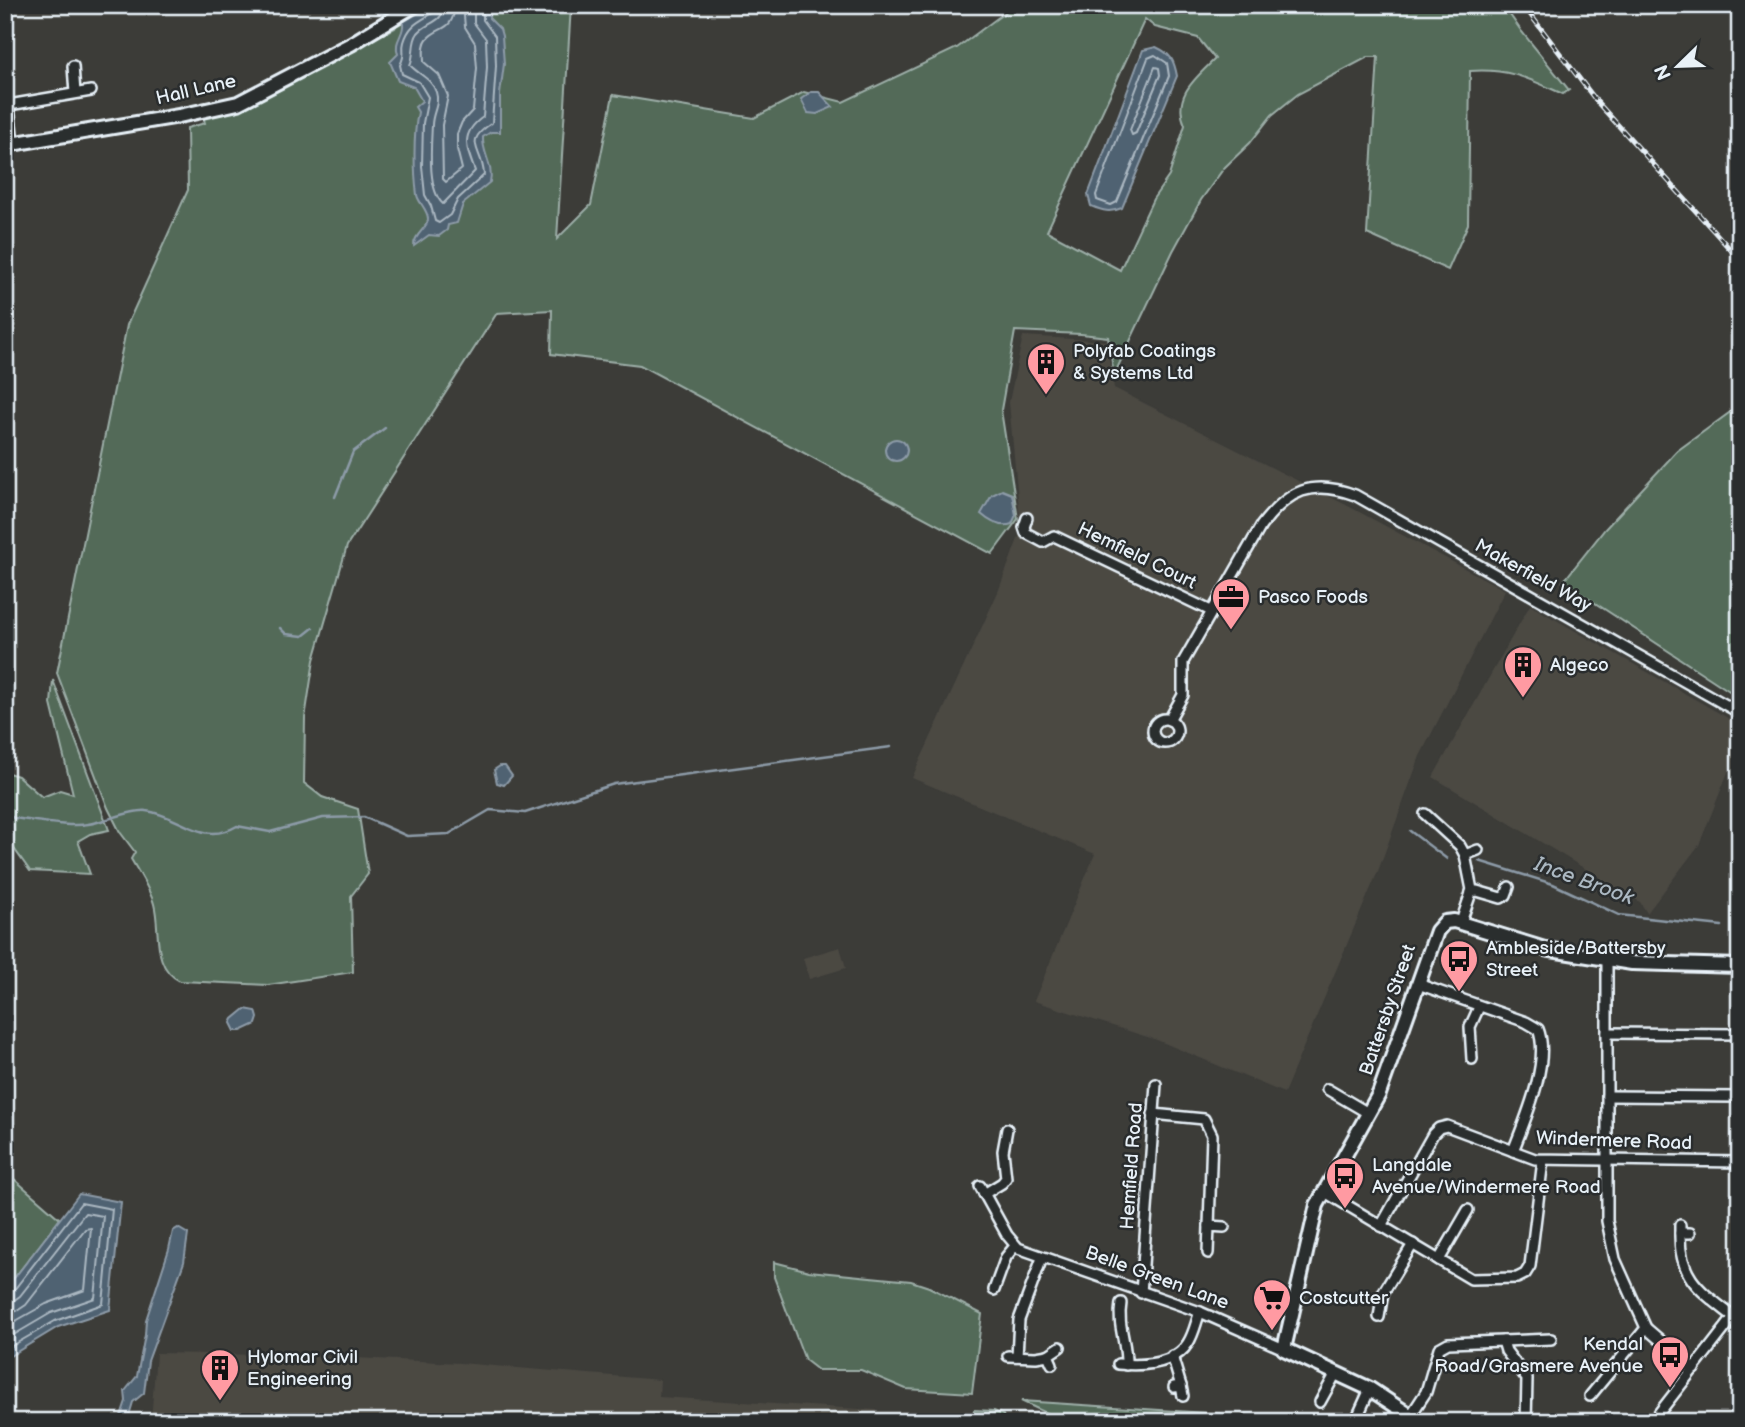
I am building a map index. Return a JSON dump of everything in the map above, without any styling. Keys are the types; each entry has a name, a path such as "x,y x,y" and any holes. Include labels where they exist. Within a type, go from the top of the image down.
{"street":[{"name":"Hall Lane","path":"9,144 178,116 238,103 351,44 415,5"},
{"path":"73,66 75,93"},
{"path":"9,144 7,104 91,91"},
{"name":"Makerfield Way","path":"1212,611 1273,510 1287,497 1304,490 1321,487 1340,489 1356,495 1740,713"},
{"name":"Hemfield Court","path":"1027,518 1024,527 1026,534 1043,542 1054,536 1212,611"},
{"path":"1170,720 1184,695 1184,662 1212,611"},
{"path":"1425,814 1460,846 1465,855 1471,892 1461,922 1516,942 1545,949 1632,963 1740,966"},
{"path":"1465,855 1478,850"},
{"path":"1471,892 1477,891 1501,898 1506,895 1508,887"},
{"name":"Battersby Street","path":"1284,1349 1317,1205 1379,1094 1437,931 1445,922 1461,922"},
{"path":"1607,959 1606,1161 1608,1221 1615,1259 1646,1328 1694,1368"},
{"path":"1418,984 1526,1022 1538,1029 1541,1037 1537,1088 1513,1151"},
{"path":"1472,1059 1470,1027 1479,1007"},
{"path":"1607,1033 1740,1034"},
{"name":"Hemfield Road","path":"1141,1293 1156,1084"},
{"name":"Battersby Street","path":"1327,1089 1368,1112"},
{"path":"1607,1096 1740,1097"},
{"path":"1153,1114 1204,1119 1212,1135 1208,1253"},
{"name":"Windermere Road","path":"1381,1226 1433,1133 1439,1128 1451,1127 1543,1160 1740,1162"},
{"path":"994,1290 1006,1257 1015,1246 982,1190 1002,1183 1006,1178 1003,1151 1006,1129"},
{"path":"1323,1191 1477,1280 1517,1278 1525,1274 1530,1266 1543,1160"},
{"path":"1439,1260 1468,1210"},
{"path":"1209,1226 1224,1227"},
{"path":"1652,1422 1737,1313 1699,1289 1691,1280 1682,1260 1680,1229 1690,1233"},
{"path":"1379,1317 1377,1304 1413,1244"},
{"name":"Belle Green Lane","path":"1015,1246 1042,1258 1200,1312 1370,1389 1415,1419"},
{"path":"1042,1258 1019,1321 1013,1356 1050,1359 1060,1347"},
{"path":"1121,1303 1121,1334 1127,1349 1122,1364 1147,1365 1172,1356 1188,1343 1200,1312"},
{"path":"1590,1396 1646,1328"},
{"path":"1415,1419 1439,1348 1448,1343 1551,1339"},
{"path":"1503,1341 1506,1351 1527,1379 1527,1422"},
{"path":"1172,1356 1179,1390"},
{"path":"1320,1402 1336,1373"},
{"path":"1354,1422 1370,1389"},
{"path":"1736,1422 1740,1417"}],"shaded area":[{"path":"1023,336 1106,341 1114,388 1348,506 1505,590 1420,756 1378,871 1284,1093 1157,1040 1034,1001 1095,854 912,778 998,592 1021,531 1009,402"},
{"path":"1530,605 1740,725 1740,742 1699,845 1647,913 1640,902 1433,777"},
{"path":"840,947 846,968 809,979 803,958"},
{"path":"156,1353 313,1356 460,1363 660,1380 659,1397 877,1410 876,1422 151,1422"}],"green space":[{"path":"429,5 571,5 557,239 591,205 613,95 754,118 804,92 843,102 957,48 1015,5 1503,5 1569,90 1563,94 1508,73 1470,71 1468,224 1448,270 1367,234 1378,57 1368,57 1298,94 1272,115 1250,143 1224,168 1201,200 1173,251 1114,375 1108,337 1015,331 1001,410 1018,519 992,554 640,365 551,354 552,310 497,313 347,546 314,660 305,718 304,783 322,797 358,809 368,874 351,896 353,972 268,985 180,981 171,975 161,957 152,898 131,859 135,852 120,832 108,808 57,673 127,325 188,190 187,128 205,123 203,116 251,103 395,28 398,22","holes":["1145,19 1155,27 1198,38 1215,59 1184,96 1182,115 1185,125 1169,176 1153,199 1120,270 1047,231"]},
{"path":"1740,405 1740,698 1563,582 1605,529 1677,451"},
{"path":"53,680 109,830 90,834 78,841 90,874 30,871 5,836 5,772 18,776 42,797 60,790 73,794 51,704"},
{"path":"5,1171 60,1219 5,1290"},
{"path":"774,1262 809,1271 911,1281 929,1287 982,1314 972,1393 906,1389 861,1370 818,1370 805,1360 774,1277"},
{"path":"1021,1401 1221,1414 1220,1422 1065,1422"},
{"path":"974,1410 994,1411 1003,1415 1005,1422 971,1422"}],"water":[{"path":"433,5 490,5 489,18 500,29 502,36 504,64 500,94 500,132 491,132 483,137 490,182 463,204 457,223 448,225 447,230 439,236 429,235 414,246 416,238 428,222 418,198 415,176 418,112 415,107 422,101 414,87 398,81 390,62 398,54 397,45 403,22"},
{"path":"1156,47 1171,58 1177,76 1122,208 1110,211 1095,208 1091,206 1088,195 1143,50"},
{"path":"811,92 819,92 833,107 817,114 808,113 801,99"},
{"path":"896,439 904,442 907,450 904,458 896,461 888,458 885,450 888,442"},
{"path":"1002,490 1012,494 1016,515 1012,524 1008,525 996,524 981,514 992,495"},
{"path":"505,766 512,776 504,785 497,783 494,770"},
{"path":"245,1009 256,1011 256,1024 235,1031 231,1023"},
{"path":"79,1194 121,1202 110,1310 58,1327 5,1359 5,1290"},
{"path":"178,1228 188,1234 184,1262 148,1361 144,1393 133,1402 127,1422 119,1422 126,1401 125,1391 137,1376 146,1320 173,1231"}],"waterway":[{"path":"335,497 353,452 385,428"},
{"path":"280,628 286,634 303,636 313,628"},
{"path":"5,808 13,818 72,825 146,811 202,832 213,833 224,832 237,826 270,832 323,818 364,817 407,836 449,834 490,810 525,813 614,784 891,747"},
{"name":"Ince Brook","path":"1410,831 1447,859"},
{"name":"Ince Brook","path":"1479,861 1553,884 1619,915 1722,926"}],"railway":[{"path":"1523,5 1598,103 1740,260"}],"place":[{"name":"Polyfab Coatings & Systems Ltd","path":"1046,396"},
{"name":"Pasco Foods","path":"1231,631"},
{"name":"Algeco","path":"1523,699"},
{"name":"Ambleside/Battersby Street","path":"1459,993"},
{"name":"Langdale Avenue/Windermere Road","path":"1345,1210"},
{"name":"Costcutter","path":"1272,1332"},
{"name":"Kendal Road/Grasmere Avenue","path":"1670,1389"},
{"name":"Hylomar Civil Engineering","path":"220,1402"}]}
